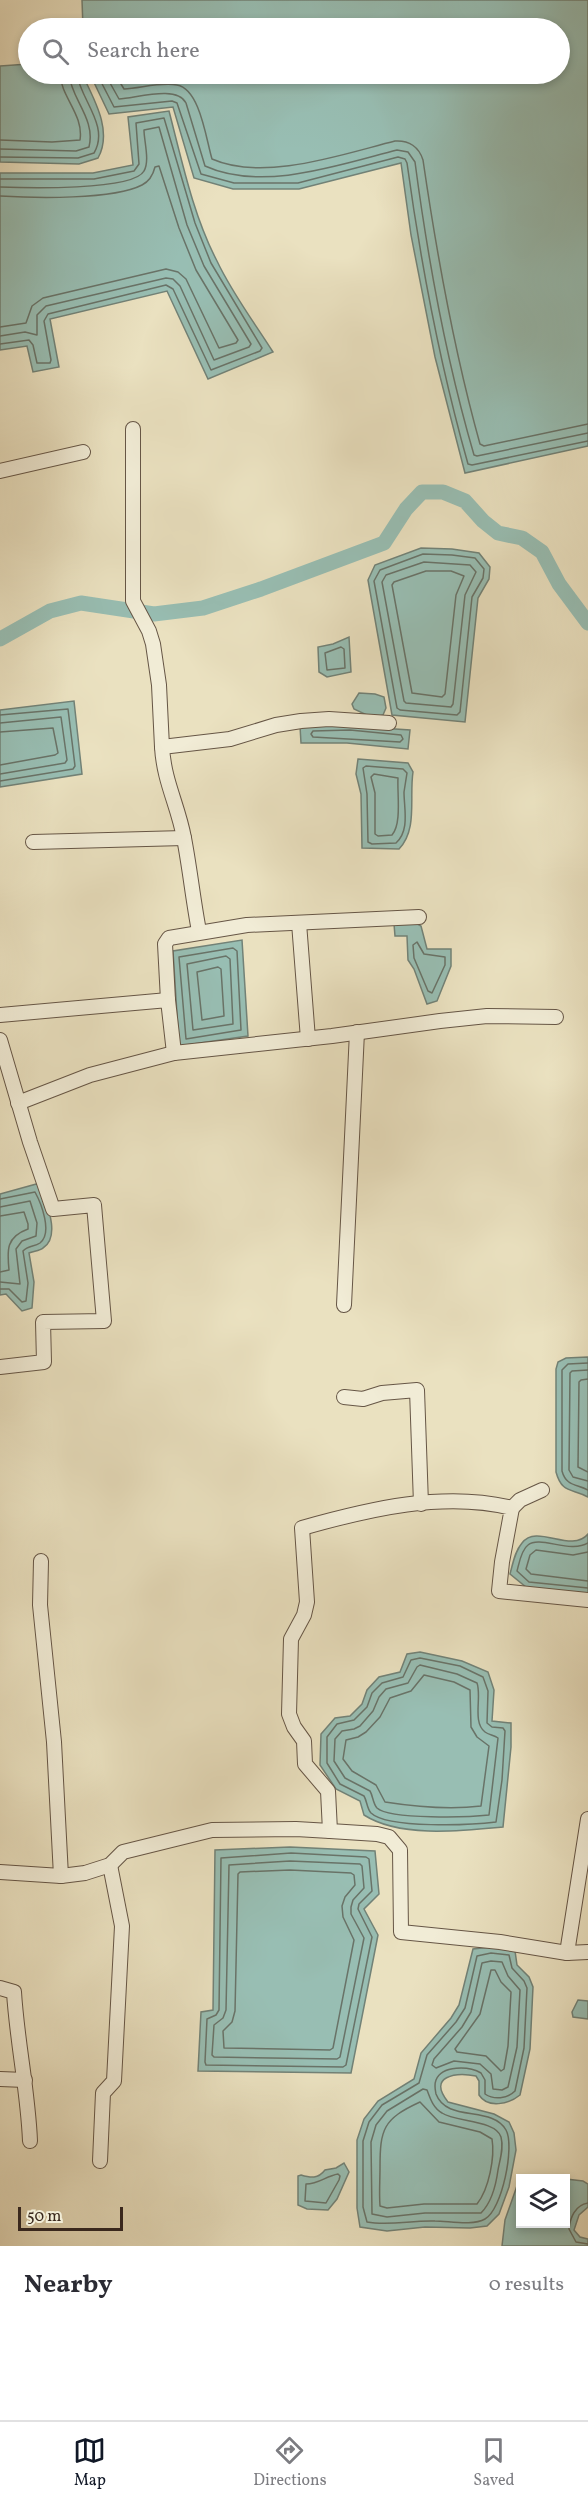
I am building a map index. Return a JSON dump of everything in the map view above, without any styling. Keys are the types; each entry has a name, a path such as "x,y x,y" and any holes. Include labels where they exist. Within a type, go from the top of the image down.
{"street":[{"path":"133,429 133,601 149,631 159,685 162,747 167,785 176,806 184,838 199,931"},
{"path":"0,471 83,452"},
{"path":"162,747 230,739 276,725 301,721 329,719 389,723"},
{"path":"33,842 184,838"},
{"path":"174,1053 165,944 170,938 199,931 247,925 419,917"},
{"path":"299,923 308,1039"},
{"path":"0,1015 168,1000"},
{"path":"18,1103 90,1075 174,1053 308,1039 487,1016 556,1017"},
{"path":"344,1305 357,1032"},
{"path":"0,1040 53,1209 94,1205 104,1321 43,1322 45,1362 0,1367"},
{"path":"344,1397 363,1399 382,1393 417,1390 421,1504"},
{"path":"542,1490 520,1500 513,1508 502,1562 499,1591 588,1600"},
{"path":"330,1831 328,1791 305,1764 304,1741 294,1727 289,1714 291,1639 304,1615 307,1602 302,1528 376,1510 421,1504 477,1502 513,1508"},
{"path":"41,1561 40,1605 54,1742 61,1876"},
{"path":"567,1953 588,1819"},
{"path":"0,1872 61,1876 84,1873 110,1865 123,1852 212,1830 296,1828 383,1836 389,1838 400,1850 401,1932 500,1942 567,1953 588,1952"},
{"path":"100,2161 104,2093 114,2081 122,1926 110,1865"},
{"path":"0,1988 14,1992 30,2141"},
{"path":"0,2079 25,2080"}],"water":[{"path":"82,0 588,0 588,446 465,473 435,357 411,235 401,163 299,189 233,189 194,178 173,107 109,114 95,84 570,84 570,18 83,18"},
{"path":"18,65 18,84 87,84 103,126 104,137 98,158 79,164 0,162 0,66"},
{"path":"169,111 201,225 229,284 273,352 208,379 167,291 50,319 59,367 33,372 27,346 0,350 0,173 93,173 133,165 128,117"},
{"path":"421,548 479,553 490,567 489,579 478,598 465,722 392,715 368,580 375,565"},
{"path":"349,637 351,672 327,677 319,672 318,647"},
{"path":"359,693 384,697 386,708 383,715 373,718 354,709 352,704"},
{"path":"74,701 82,774 0,787 0,710"},
{"path":"319,724 410,730 408,749 347,743 301,743 300,726"},
{"path":"358,759 408,763 413,772 411,823 405,841 399,849 362,848 361,794 356,774"},
{"path":"414,922 421,926 427,949 451,949 451,966 437,1001 427,1004 414,969 408,960 407,936 395,936 394,924"},
{"path":"242,940 248,1036 179,1046 173,951"},
{"path":"40,1183 51,1217 51,1235 49,1242 43,1248 29,1253 34,1282 32,1308 22,1311 6,1294 0,1295 0,1194"},
{"path":"588,1357 588,1497 561,1484 556,1472 556,1369 558,1362 566,1358"},
{"path":"588,1534 588,1594 526,1587 510,1574 514,1557 522,1543 528,1538 536,1536 573,1541"},
{"path":"420,1652 462,1661 488,1672 494,1690 492,1721 511,1723 511,1747 503,1827 431,1831 395,1827 379,1822 364,1815 360,1801 336,1789 320,1765 321,1734 335,1718 350,1716 362,1704 367,1690 379,1677 400,1672 407,1654"},
{"path":"290,1847 375,1851 379,1894 364,1909 378,1935 351,2073 198,2071 201,2012 213,2010 215,1850"},
{"path":"491,1947 515,1951 517,1965 529,1977 533,1987 530,2049 520,2095 505,2103 493,2104 479,2095 479,2081 476,2076 468,2075 447,2078 442,2081 441,2086 442,2093 448,2102 494,2114 509,2122 514,2133 516,2150 509,2187 499,2214 487,2226 470,2228 425,2227 387,2231 360,2227 357,2208 357,2140 364,2119 378,2101 414,2079 421,2053 459,2005 473,1949"},
{"path":"578,2000 588,2001 588,2019 573,2017 572,2012"},
{"path":"344,2163 349,2172 337,2199 328,2210 307,2209 298,2205 298,2176 317,2176 325,2170 336,2168"},
{"path":"570,2179 588,2184 588,2207 579,2215 574,2230 580,2237 588,2239 588,2246 502,2246 505,2220 516,2189 516,2228 570,2228"}],"waterway":[{"path":"0,639 50,611 81,603 154,614 203,608 261,589 384,543 406,509 422,492 443,492 465,501 483,521 498,533 522,538 542,552 559,584 588,623"}]}
